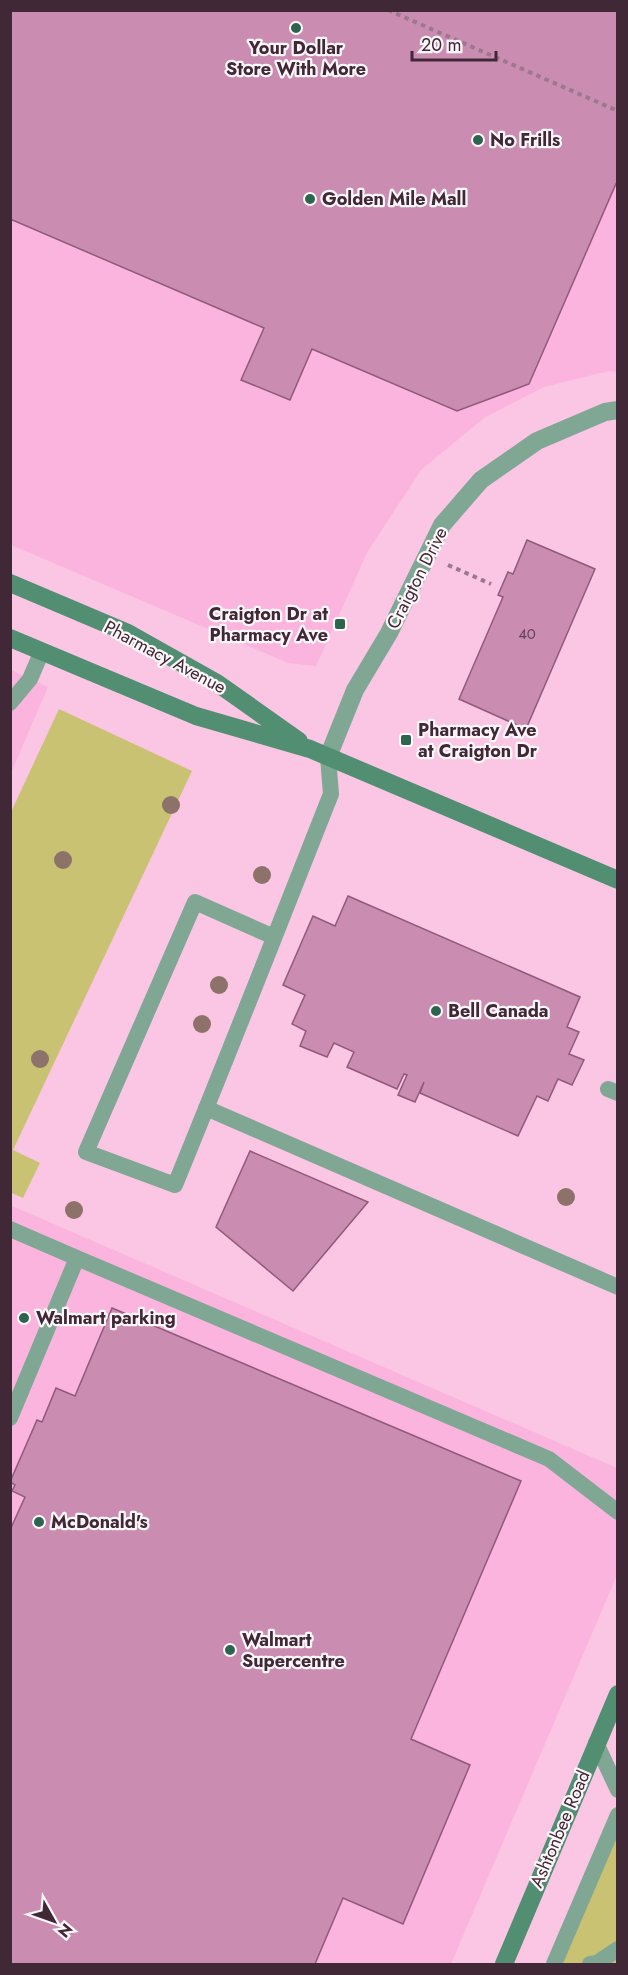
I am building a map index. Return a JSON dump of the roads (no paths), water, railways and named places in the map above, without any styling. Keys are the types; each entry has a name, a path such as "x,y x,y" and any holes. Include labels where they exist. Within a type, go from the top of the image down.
{"street":[{"name":"Craigton Drive","path":"328,757 355,690 388,633 442,525 481,480 537,441 605,412 618,410"},
{"name":"Pharmacy Avenue","path":"10,583 128,633 217,683 310,749"},
{"name":"Pharmacy Avenue","path":"10,638 196,716 310,749 618,880"},
{"name":"Ashtonbee Road","path":"504,1965 618,1694"}],"lane":[{"path":"10,703 30,678 42,651"},
{"path":"274,937 195,902 86,1152 175,1185 206,1108 331,794 328,757"},
{"path":"206,1108 618,1287"},
{"path":"10,1229 549,1459 618,1512"},
{"path":"10,1418 77,1258"},
{"path":"596,1743 618,1790"},
{"path":"554,1965 618,1815"},
{"path":"590,1965 618,1949"}],"place":[{"name":"Your Dollar Store With More","path":"296,28"},
{"name":"No Frills","path":"478,140"},
{"name":"Golden Mile Mall","path":"310,199"},
{"name":"Craigton Dr at Pharmacy Ave","path":"340,624"},
{"name":"Pharmacy Ave at Craigton Dr","path":"406,740"},
{"name":"Bell Canada","path":"436,1011"},
{"name":"Walmart parking","path":"24,1318"},
{"name":"McDonald's","path":"39,1522"},
{"name":"Walmart Supercentre","path":"230,1650"}]}
